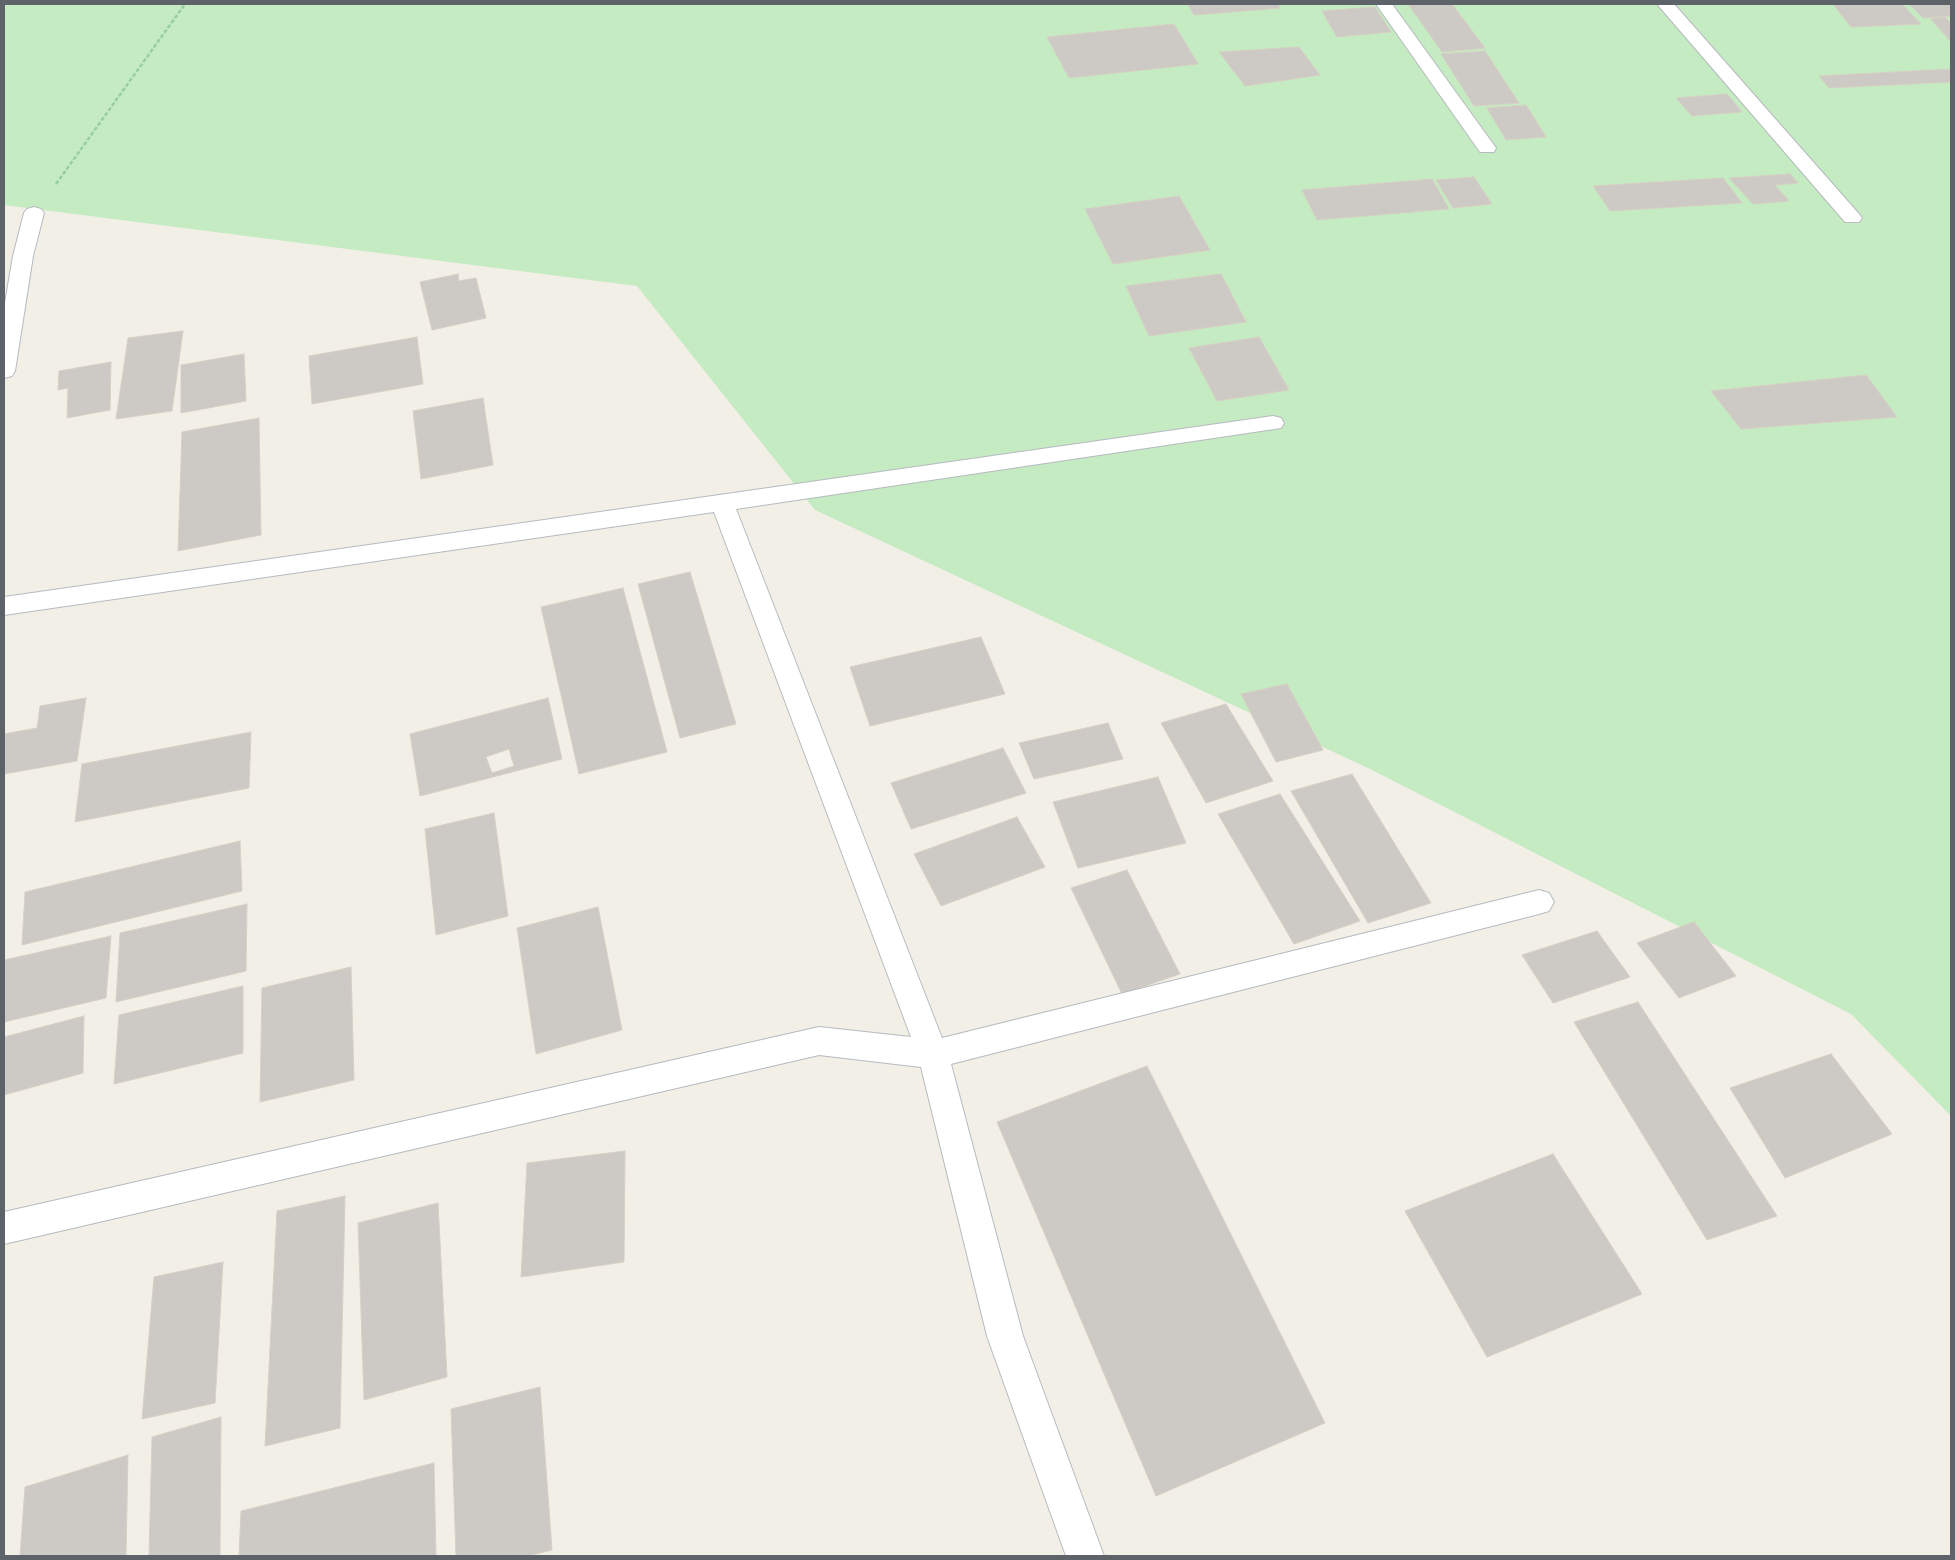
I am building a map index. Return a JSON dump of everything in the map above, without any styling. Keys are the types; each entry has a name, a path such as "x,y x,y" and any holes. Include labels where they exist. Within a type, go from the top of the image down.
{"street":[{"path":"1384,4 1487,148"},
{"path":"1665,4 1852,218"},
{"path":"4,371 23,256 34,214"},
{"path":"4,606 1273,423"},
{"path":"722,502 933,1054 1005,1336 1085,1556"},
{"path":"4,1228 819,1042 933,1054 1539,902"}],"path":[{"path":"34,214 185,4"}],"green space":[{"path":"4,4 1951,4 1951,1116 1851,1014 1370,769 815,510 637,286 4,205"}],"building":[{"path":"1188,4 1277,4 1280,8 1194,15"},
{"path":"1408,4 1452,4 1485,48 1442,52"},
{"path":"1833,4 1902,4 1921,24 1851,27"},
{"path":"1909,4 1951,4 1951,16 1923,18"},
{"path":"1375,7 1391,32 1337,37 1322,11"},
{"path":"1945,17 1951,23 1951,42 1931,19"},
{"path":"1174,24 1198,64 1069,78 1047,37"},
{"path":"1299,47 1320,75 1245,86 1219,52"},
{"path":"1485,51 1519,103 1474,106 1441,54"},
{"path":"1951,69 1951,82 1829,88 1819,76"},
{"path":"1727,94 1742,112 1692,116 1676,98"},
{"path":"1526,105 1546,137 1506,140 1487,108"},
{"path":"1790,174 1798,183 1775,185 1789,201 1753,204 1729,178"},
{"path":"1474,177 1492,204 1453,208 1436,180"},
{"path":"1723,178 1742,203 1610,211 1593,186"},
{"path":"1432,179 1449,209 1317,220 1302,190"},
{"path":"1179,196 1210,250 1113,264 1085,209"},
{"path":"458,274 459,281 476,278 486,318 432,330 420,282"},
{"path":"1221,274 1246,322 1149,336 1126,286"},
{"path":"183,331 172,411 116,419 128,338"},
{"path":"417,337 423,384 312,404 309,356"},
{"path":"1259,337 1289,390 1217,401 1189,348"},
{"path":"244,354 246,401 181,413 181,365"},
{"path":"111,362 110,410 67,418 68,388 58,390 59,371"},
{"path":"1866,375 1897,417 1741,429 1711,391"},
{"path":"483,398 493,465 421,479 413,411"},
{"path":"259,418 261,535 178,551 182,432"},
{"path":"690,572 736,724 680,738 638,584"},
{"path":"623,588 667,752 579,774 541,607"},
{"path":"981,637 1005,694 870,726 850,667"},
{"path":"1287,684 1323,750 1276,762 1241,694"},
{"path":"86,698 77,761 4,774 4,734 37,728 40,706"},
{"path":"548,698 562,759 420,796 410,734","holes":["509,749 514,766 492,773 486,757"]},
{"path":"1226,704 1273,781 1206,803 1161,723"},
{"path":"1108,723 1123,759 1034,779 1019,743"},
{"path":"251,732 249,788 75,822 82,764"},
{"path":"1003,748 1026,793 911,829 891,783"},
{"path":"1352,774 1431,903 1368,923 1291,791"},
{"path":"1158,777 1186,843 1078,868 1053,802"},
{"path":"1280,794 1360,921 1294,944 1218,814"},
{"path":"494,813 508,916 436,935 425,829"},
{"path":"1017,817 1045,867 941,906 914,854"},
{"path":"240,841 242,891 22,945 25,892"},
{"path":"1127,870 1180,974 1122,994 1071,888"},
{"path":"247,904 246,971 116,1002 120,933"},
{"path":"598,907 622,1030 536,1054 517,928"},
{"path":"1694,922 1736,976 1679,998 1637,943"},
{"path":"1597,931 1630,977 1553,1003 1522,955"},
{"path":"111,936 106,998 4,1022 4,960"},
{"path":"351,967 354,1080 260,1102 262,988"},
{"path":"243,986 243,1053 114,1084 119,1015"},
{"path":"1638,1002 1777,1216 1707,1240 1574,1022"},
{"path":"84,1016 83,1073 4,1095 4,1037"},
{"path":"1831,1054 1892,1134 1785,1178 1730,1088"},
{"path":"1147,1066 1325,1423 1156,1496 997,1122"},
{"path":"625,1151 624,1262 521,1277 527,1163"},
{"path":"1553,1154 1642,1294 1487,1357 1405,1211"},
{"path":"345,1196 340,1428 265,1446 277,1211"},
{"path":"438,1203 447,1377 364,1400 358,1223"},
{"path":"223,1262 215,1403 142,1419 154,1277"},
{"path":"540,1387 552,1550 528,1556 456,1556 451,1409"},
{"path":"221,1417 220,1556 149,1556 152,1437"},
{"path":"128,1455 126,1556 20,1556 25,1487"},
{"path":"434,1463 436,1556 239,1556 241,1511"}]}
